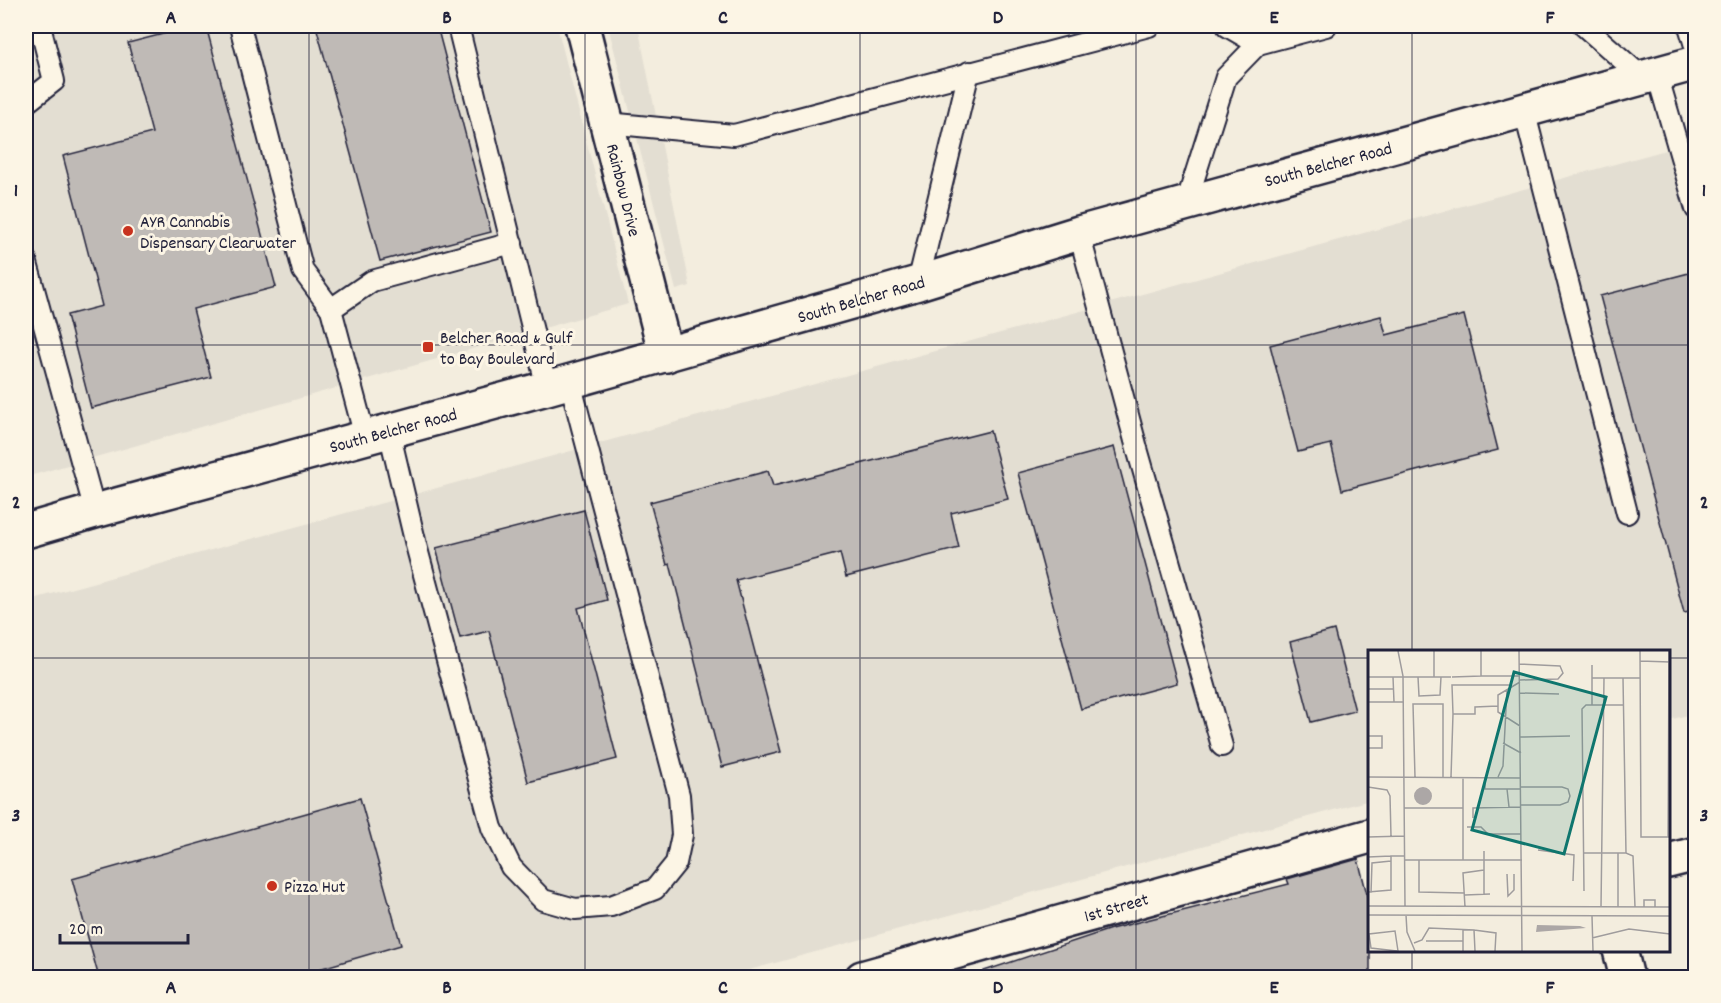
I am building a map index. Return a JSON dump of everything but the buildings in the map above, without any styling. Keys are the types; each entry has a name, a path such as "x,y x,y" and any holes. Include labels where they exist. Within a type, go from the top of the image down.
{"main road":[{"name":"Rainbow Drive","path":"582,26 666,355"},
{"name":"South Belcher Road","path":"26,531 666,355 918,283 1079,233 1695,63"},
{"name":"1st Street","path":"862,978 1368,837"},
{"path":"1670,860 1695,854"},
{"path":"1620,952 1627,978"}],"lane":[{"path":"26,103 54,81 40,26"},
{"path":"240,26 303,271 331,309 416,545 492,828 511,867 543,900 575,909 611,906 654,889 676,863 682,835 679,795 559,385 512,243 458,26"},
{"path":"607,123 734,135 1149,26"},
{"path":"1227,26 1259,35 1326,26"},
{"path":"1584,26 1650,76 1695,210"},
{"path":"1689,26 1695,49"},
{"path":"1186,204 1226,77 1259,35"},
{"path":"918,283 969,72"},
{"path":"1524,110 1627,513"},
{"path":"1079,233 1141,463 1222,746"},
{"path":"331,309 372,281 512,243"},
{"path":"26,260 95,511"}],"shaded area":[{"path":"26,26 557,26 628,304 26,477"},
{"path":"608,26 638,26 690,286 676,290"},
{"path":"1695,142 1695,713 1670,720 1670,650 1368,650 1368,801 724,977 26,978 26,601"}],"place":[{"name":"AYR Cannabis Dispensary Clearwater","path":"128,231"},
{"name":"Belcher Road & Gulf to Bay Boulevard","path":"428,347"},
{"name":"Pizza Hut","path":"272,886"}]}
